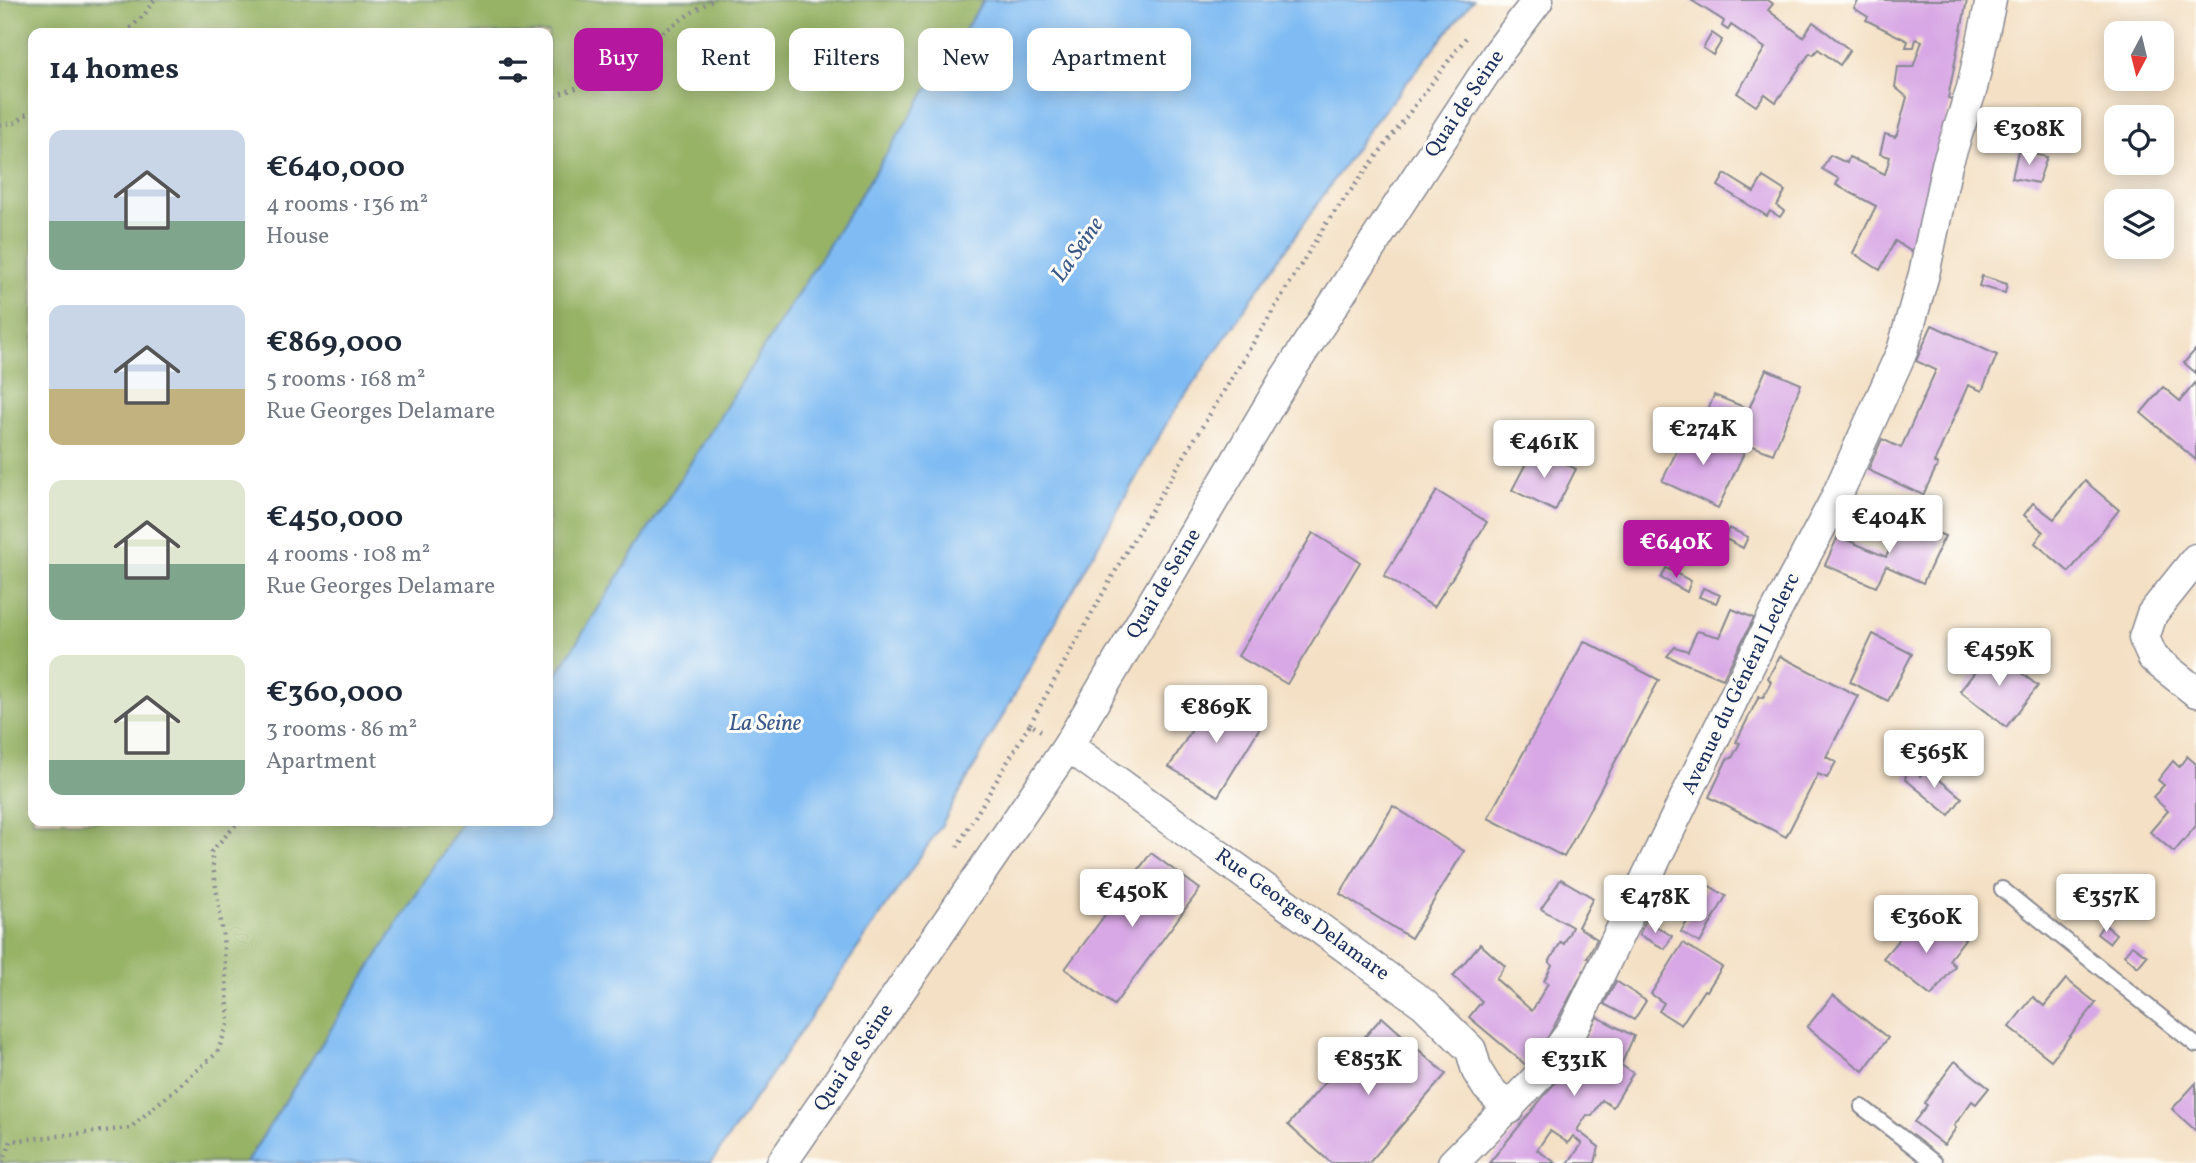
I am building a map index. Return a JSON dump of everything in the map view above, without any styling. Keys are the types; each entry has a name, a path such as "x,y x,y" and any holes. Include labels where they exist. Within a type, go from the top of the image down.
{"street":[{"name":"Quai de Seine","path":"782,1163 1068,746 1286,377 1498,53 1538,0"},
{"name":"Avenue du Général Leclerc","path":"1453,1163 1537,1078 1572,1031 1772,619 1835,500 1902,351 1921,287 1947,165 1972,88 1991,0"},
{"path":"2196,559 2152,614 2144,638 2153,658 2196,692"},
{"name":"Rue Georges Delamare","path":"1068,746 1424,1004 1471,1049 1477,1071 1487,1087 1509,1109"}],"lane":[{"path":"2002,889 2196,1045"},
{"path":"1862,1107 1934,1163"}],"path":[{"path":"130,28 145,14 154,0"},
{"path":"553,96 586,83 646,46 685,15 712,0"},
{"path":"1030,724 1130,545 1327,222 1472,29"},
{"path":"0,125 14,123 28,113"},
{"path":"3,1163 11,1141 130,1128 217,1054 229,1022 223,936 211,852 234,826"}],"green space":[{"path":"0,0 984,0 966,28 918,28 918,91 926,91 553,680 553,28 28,28 28,826 460,826 246,1163 0,1163"}],"water":[{"name":"La Seine","path":"984,0 1473,0 1369,129 1169,419 941,826 711,1163 246,1163 460,826 553,826 553,680 926,91 1013,91 1013,28 966,28"}],"building":[{"path":"1691,0 1768,0 1773,4 1768,10 1803,37 1813,22 1850,50 1840,65 1818,49 1813,55 1810,53 1776,102 1765,94 1756,106 1737,93 1765,48 1731,25 1728,30 1722,26 1724,21"},
{"path":"1859,0 1967,0 1948,98 1952,99 1938,148 1915,254 1895,241 1880,270 1853,253 1876,206 1836,185 1839,179 1822,169 1830,155 1847,163 1849,157 1885,174 1890,157 1880,154 1885,134 1895,137 1897,134 1907,97 1895,87 1898,67 1913,67 1922,41 1916,39 1914,47 1906,47 1908,41 1866,20 1868,17 1854,8"},
{"path":"1712,33 1722,40 1713,55 1703,48"},
{"path":"2018,151 2047,157 2038,183 2012,178"},
{"path":"1725,174 1754,192 1763,177 1785,191 1777,206 1784,211 1780,217 1770,211 1767,216 1718,186"},
{"path":"1982,276 2007,284 2005,293 1979,286"},
{"path":"1932,325 1997,355 1982,391 1968,385 1934,463 1938,464 1923,495 1868,470 1882,439 1901,448 1936,370 1916,361"},
{"path":"2196,349 2196,373 2184,363"},
{"path":"1766,369 1801,384 1773,454 1702,426 1714,395 1749,409"},
{"path":"2196,382 2196,460 2141,413 2163,387 2180,401"},
{"path":"1689,426 1744,453 1718,508 1662,481"},
{"path":"1534,448 1576,469 1555,511 1512,490"},
{"path":"2085,481 2119,510 2069,572 2035,543 2043,532 2024,515 2033,503 2054,519"},
{"path":"1437,491 1487,522 1434,607 1384,576"},
{"path":"1904,519 1945,536 1923,583 1886,566 1876,587 1825,565 1838,536 1886,557"},
{"path":"1729,528 1748,537 1743,548 1724,538"},
{"path":"1313,533 1360,562 1287,684 1238,656"},
{"path":"1666,568 1691,581 1687,592 1661,578"},
{"path":"1703,588 1720,595 1716,603 1699,597"},
{"path":"1732,609 1754,618 1723,679 1667,656 1675,647 1688,651 1697,631 1720,637"},
{"path":"1873,634 1912,654 1888,701 1850,682"},
{"path":"1584,641 1659,680 1564,857 1488,818"},
{"path":"1992,650 2038,686 2006,727 1960,691"},
{"path":"1780,656 1858,696 1826,757 1836,762 1827,778 1818,774 1786,837 1709,797 1727,759 1732,758 1740,743 1736,742 1759,696 1763,698 1771,682 1768,678"},
{"path":"1214,694 1262,724 1218,796 1169,767"},
{"path":"2187,756 2196,764 2196,826 2174,852 2150,832 2168,811 2153,797 2164,785 2158,780 2173,761 2179,767"},
{"path":"1908,766 1920,776 1926,769 1962,798 1949,815 1905,779"},
{"path":"1393,806 1464,851 1411,938 1340,894"},
{"path":"1151,853 1200,889 1114,1005 1065,969"},
{"path":"1561,879 1593,898 1578,927 1597,939 1587,958 1590,959 1545,1043 1526,1065 1469,1017 1482,1001 1453,976 1480,944 1505,966 1496,979 1532,1011 1548,983 1544,981 1552,965 1549,962 1561,942 1564,944 1572,927 1541,909"},
{"path":"1708,885 1726,896 1700,943 1681,932"},
{"path":"1937,916 1965,939 1949,960 1955,966 1931,996 1883,958 1910,926 1922,935"},
{"path":"1646,920 1672,936 1665,949 1639,935"},
{"path":"2104,924 2116,934 2109,943 2097,934"},
{"path":"1683,943 1722,967 1681,1025 1659,1011 1664,1003 1651,994"},
{"path":"2132,945 2147,956 2138,967 2124,955"},
{"path":"2066,979 2096,1003 2051,1060 2009,1027 2033,997 2044,1006"},
{"path":"1616,981 1646,1001 1634,1020 1604,1004"},
{"path":"1833,995 1888,1038 1863,1071 1807,1027"},
{"path":"1382,1017 1446,1074 1369,1163 1331,1163 1288,1125"},
{"path":"1597,1017 1634,1036 1621,1065 1633,1073 1613,1107 1602,1100 1592,1116 1587,1115 1577,1130 1599,1147 1595,1163 1568,1163 1582,1144 1573,1136 1568,1143 1550,1131 1537,1150 1556,1163 1489,1163 1562,1074"},
{"path":"1955,1061 1989,1088 1976,1104 1972,1101 1944,1145 1914,1122 1927,1105 1924,1103"},
{"path":"2196,1083 2196,1131 2172,1109"}]}
